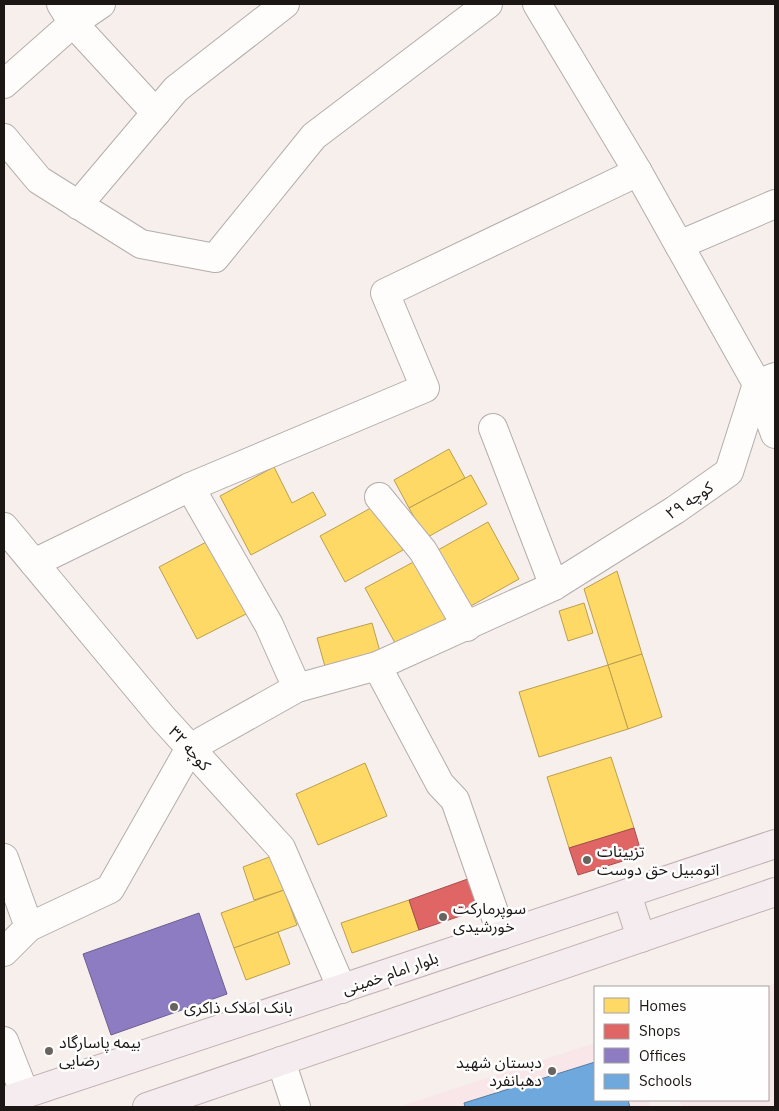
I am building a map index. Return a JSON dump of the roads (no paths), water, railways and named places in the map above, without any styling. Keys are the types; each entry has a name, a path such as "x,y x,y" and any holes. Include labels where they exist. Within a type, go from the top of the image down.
{"main road":[{"name":"بلوار امام خمینی","path":"14,1098 775,844"},
{"path":"146,1107 775,892"},
{"path":"627,894 641,938"}],"street":[{"path":"4,84 67,13 101,4"},
{"path":"78,205 176,89 285,4"},
{"path":"4,138 38,180 141,244 216,258 314,136 488,4"},
{"path":"537,4 638,172 679,245 766,380 775,434"},
{"path":"67,13 156,113"},
{"path":"34,563 190,486 425,388 385,292 638,172"},
{"path":"679,245 775,204"},
{"name":"کوچه ۲۹","path":"190,748 297,688 377,666 554,586 675,510 729,472 766,380"},
{"path":"493,428 554,586"},
{"path":"190,486 269,625 297,688"},
{"path":"379,497 423,551 467,626"},
{"name":"کوچه ۳۲","path":"4,527 162,717 282,848 342,989"},
{"path":"377,666 440,784 455,800 502,935"},
{"path":"4,952 29,927 110,889 190,748"},
{"path":"4,858 29,927"},
{"path":"4,1041 14,1098"},
{"path":"281,1061 296,1107"}],"place":[{"name":"تزیینات اتومبیل حق دوست","path":"587,860"},
{"name":"سوپرمارکت خورشیدی","path":"443,917"},
{"name":"بانک املاک ذاکری","path":"174,1007"},
{"name":"بیمه پاسارگاد رضایی","path":"49,1051"},
{"name":"دبستان شهید دهبانفرد","path":"552,1071"}]}
